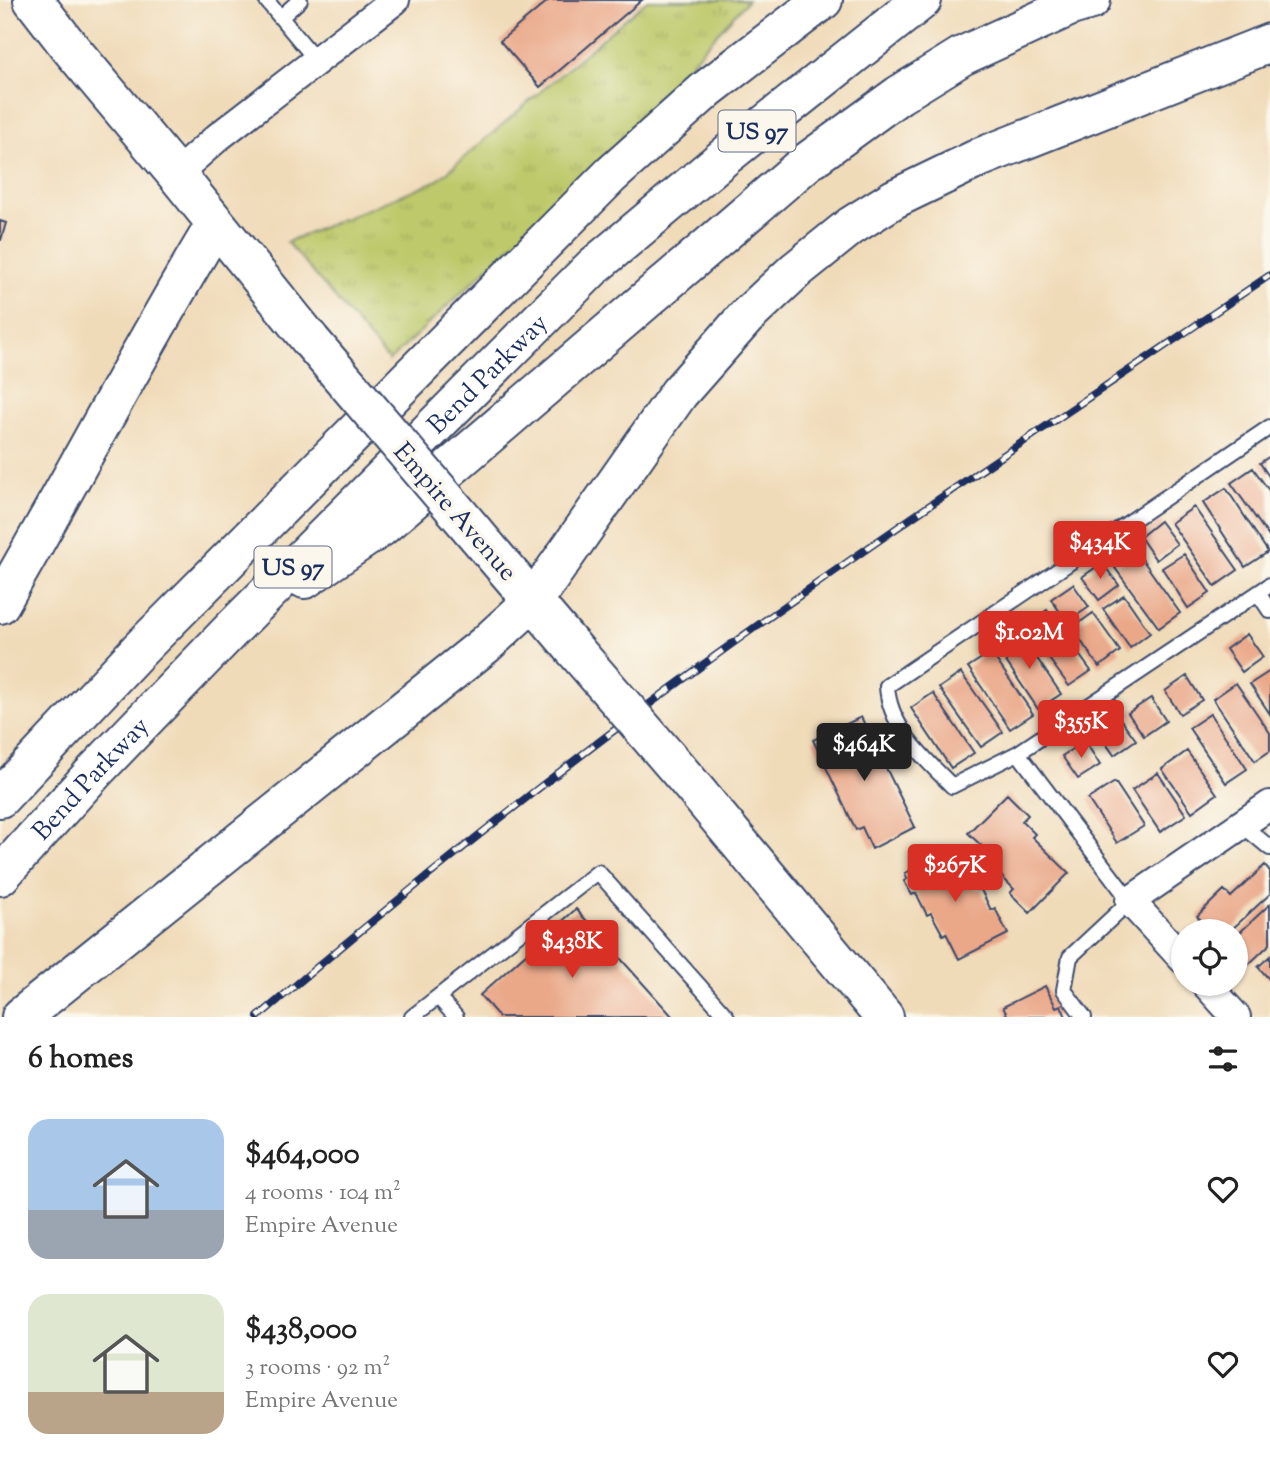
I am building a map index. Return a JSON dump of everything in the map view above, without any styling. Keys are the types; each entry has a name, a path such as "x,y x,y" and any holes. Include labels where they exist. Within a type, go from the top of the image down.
{"highway":[{"name":"Empire Avenue","path":"33,0 66,44 176,174 311,341 688,781 884,1017"},
{"name":"Bend Parkway","path":"0,798 138,651 611,175 707,89 823,0"},
{"name":"Bend Parkway","path":"0,876 97,769 234,627 594,265 728,154 922,0"},
{"path":"234,627 380,528 807,162 852,127 962,56 1071,6 1091,0"},
{"path":"21,1017 485,645 534,600 680,393 746,317 795,271 851,226 894,199 981,157 1270,43"},
{"path":"0,604 56,508 157,320 215,225"}],"street":[{"path":"176,174 218,137 395,0"},
{"path":"1171,946 1130,901 1270,805"},
{"path":"1217,996 1236,1017"}],"lane":[{"path":"266,0 317,61"},
{"path":"281,17 300,0"},
{"path":"1270,427 887,686 887,700 911,744 952,786 1018,753 1264,589 1270,611"},
{"path":"1018,753 1130,901 1070,957 1064,990 1084,1017"},
{"path":"1241,824 1270,848"},
{"path":"412,1017 598,872 727,1017"},
{"path":"438,997 456,1017"}],"green space":[{"path":"647,0 748,0 601,161 389,361 287,242 438,180"}],"building":[{"path":"549,0 642,0 540,87 500,41"},
{"path":"0,221 6,223 1,240 0,240"},
{"path":"1270,456 1270,478 1260,463"},
{"path":"1253,468 1270,492 1270,538 1231,483"},
{"path":"1226,488 1268,552 1245,567 1203,503"},
{"path":"1194,507 1238,570 1215,586 1171,523"},
{"path":"1160,521 1177,544 1156,560 1140,537"},
{"path":"1137,552 1180,613 1159,628 1115,568"},
{"path":"1184,554 1210,593 1188,608 1162,568"},
{"path":"1102,563 1119,585 1099,600 1082,577"},
{"path":"1073,584 1089,607 1067,622 1051,599"},
{"path":"1124,595 1150,633 1130,648 1103,609"},
{"path":"1047,610 1091,671 1069,686 1025,626"},
{"path":"1093,613 1120,651 1099,667 1072,628"},
{"path":"1020,633 1061,694 1038,709 997,648"},
{"path":"1247,634 1263,657 1242,672 1226,649"},
{"path":"991,652 1033,714 1010,729 968,667"},
{"path":"1270,671 1270,714 1250,684"},
{"path":"961,673 1003,732 981,747 939,688"},
{"path":"1187,676 1202,700 1180,714 1165,691"},
{"path":"1236,683 1270,733 1270,751 1255,761 1213,699"},
{"path":"933,693 974,753 951,768 911,708"},
{"path":"1151,698 1166,721 1144,736 1128,713"},
{"path":"1210,714 1247,769 1226,783 1189,728"},
{"path":"861,717 915,827 872,849 862,827 856,830 813,740"},
{"path":"1119,717 1136,740 1114,755 1098,732"},
{"path":"1085,741 1100,765 1078,779 1062,756"},
{"path":"1187,751 1217,794 1192,812 1162,769"},
{"path":"1158,773 1186,815 1160,832 1132,790"},
{"path":"1115,782 1144,826 1117,843 1088,799"},
{"path":"1007,794 1028,815 1022,821 1035,834 1032,837 1069,873 1030,913 1010,893 1014,889 997,872 1000,869 984,854 987,851 968,833"},
{"path":"950,850 961,872 966,870 977,890 980,888 991,910 995,908 1008,934 959,959 946,933 943,935 931,913 927,915 916,893 912,895 904,881 907,879 905,873"},
{"path":"1265,865 1270,871 1270,894 1243,919 1200,919 1197,916 1224,890 1231,897"},
{"path":"1270,904 1270,944 1249,964 1248,963 1248,925"},
{"path":"576,909 673,1017 499,1017 480,995"},
{"path":"1270,956 1270,980 1258,967"},
{"path":"1045,986 1056,1007 1061,1005 1066,1017 1008,1017 1003,1007"}],"railway":[{"path":"258,1017 472,840 693,672 907,521 1270,275"}]}
